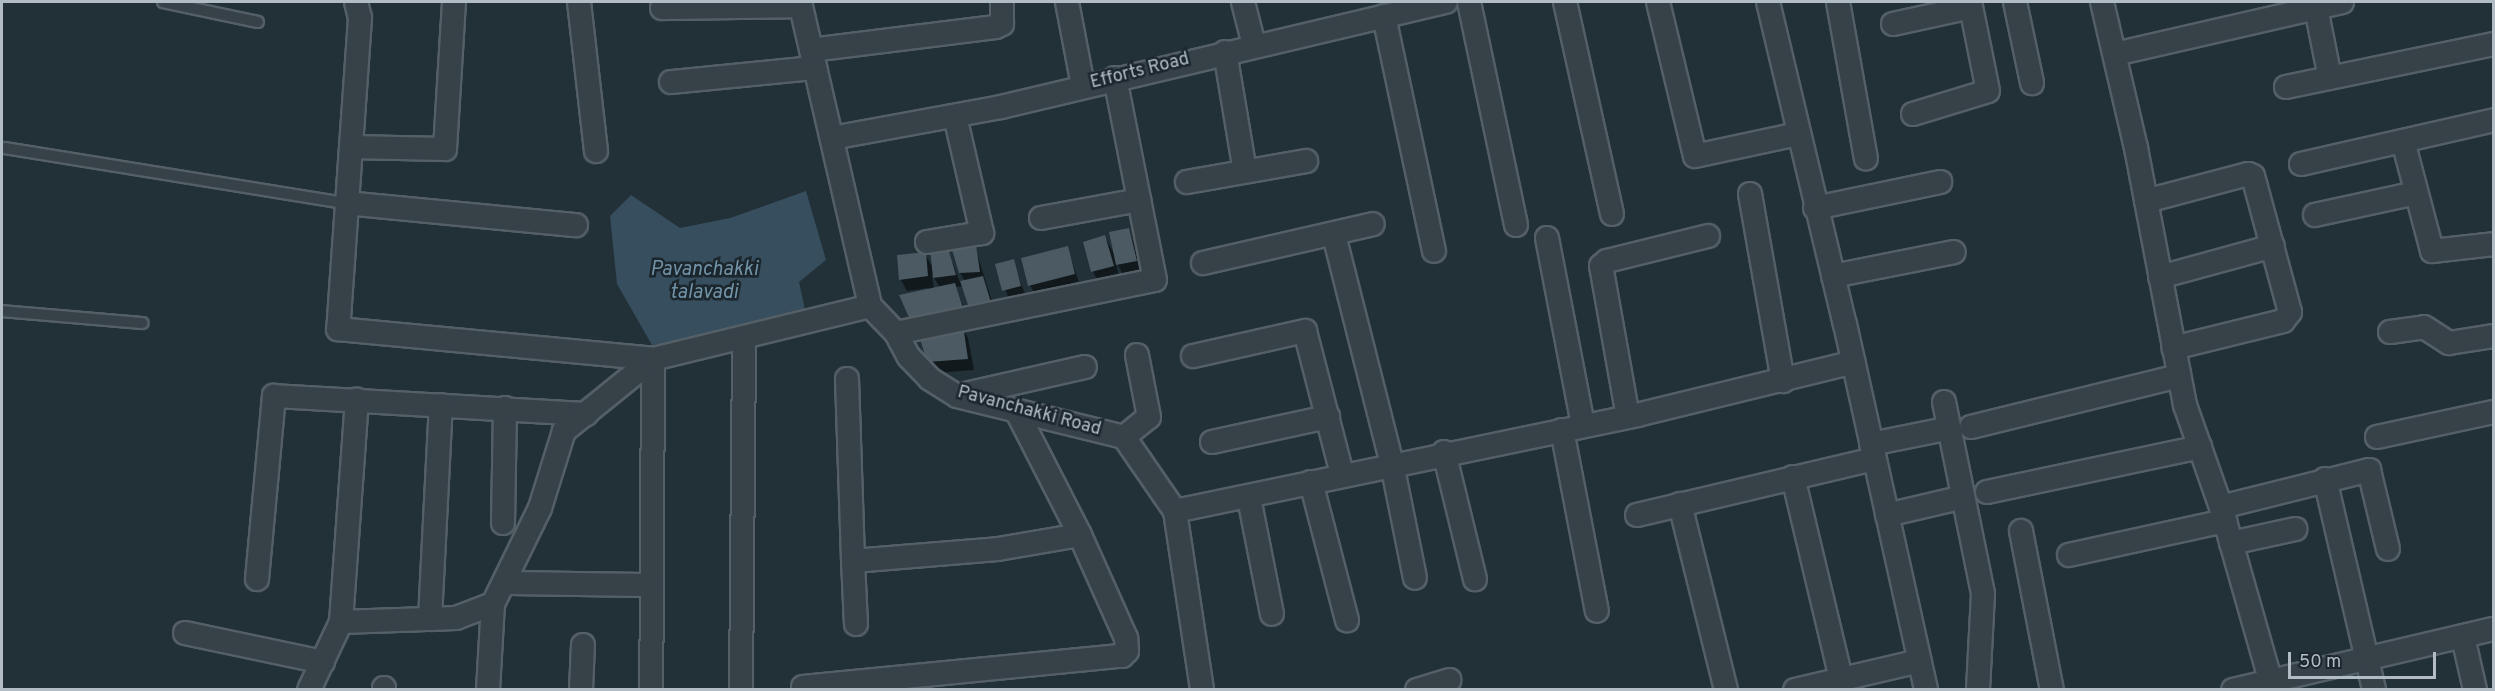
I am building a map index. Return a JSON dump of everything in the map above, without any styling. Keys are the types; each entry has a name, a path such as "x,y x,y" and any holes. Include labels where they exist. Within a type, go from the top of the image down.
{"street":[{"path":"356,2 360,18 338,329 653,359 744,338 809,318 870,306"},
{"path":"351,147 445,149 454,2"},
{"path":"579,2 596,151"},
{"path":"671,82 996,27 1002,24 1002,2"},
{"path":"1067,2 1083,87"},
{"path":"1243,2 1254,45"},
{"name":"Efforts Road","path":"832,138 955,116 1083,87 1254,45 1352,12 1384,16 1446,2"},
{"path":"1469,2 1516,225"},
{"path":"1566,2 1612,214"},
{"path":"1658,2 1695,156 1798,134"},
{"path":"1768,2 1815,208 1854,362 1926,690"},
{"path":"1838,2 1866,159"},
{"path":"2015,2 2032,83"},
{"path":"2102,2 2146,201 2179,376 2223,514 2272,686"},
{"path":"2115,54 2273,9 2316,8 2342,2"},
{"path":"662,8 801,4"},
{"name":"Pavanchakki Road","path":"801,4 832,138 847,219 870,306 896,333 909,357 930,379 957,396 1124,437 1175,511 1202,690"},
{"path":"1893,24 1971,4 1988,91 1913,114"},
{"path":"2316,8 2330,78"},
{"path":"1384,16 1434,251"},
{"path":"2286,87 2493,44"},
{"path":"1225,51 1245,171"},
{"path":"896,333 1155,280 1115,78"},
{"path":"927,242 982,233 955,116"},
{"path":"2301,164 2493,120"},
{"path":"2403,141 2432,251 2493,244"},
{"path":"1187,182 1306,161"},
{"path":"2146,201 2248,174 2257,181 2289,318 2174,348"},
{"path":"1815,208 1940,182"},
{"path":"2315,215 2416,193"},
{"path":"1750,194 1783,381"},
{"path":"1041,218 1139,200"},
{"path":"346,202 576,225"},
{"path":"1203,263 1334,235 1373,224"},
{"path":"1334,235 1392,464 1414,578"},
{"path":"1628,417 1601,266 1607,261 1708,236"},
{"path":"1547,238 1598,611"},
{"path":"2160,277 2273,246"},
{"path":"1833,276 1954,252"},
{"path":"2390,332 2424,327 2449,343 2493,336"},
{"path":"1193,356 1305,331 1342,474"},
{"path":"741,690 744,338"},
{"path":"1124,437 1149,417 1137,355"},
{"path":"488,690 494,604 540,508 564,431 653,359"},
{"path":"651,690 653,359"},
{"path":"1175,511 1249,498 1342,474 1444,452 1628,417 1854,362"},
{"path":"957,396 1085,367"},
{"path":"1971,427 2179,376"},
{"path":"847,379 856,624"},
{"path":"257,579 272,400 279,395 586,414"},
{"path":"309,690 341,622 357,400"},
{"path":"1944,402 1983,594 1978,690"},
{"path":"430,619 441,405"},
{"path":"503,523 505,408"},
{"path":"803,687 1122,656 1127,651 1126,638 1080,535 1017,412"},
{"path":"2377,437 2493,412"},
{"path":"1212,442 1328,417"},
{"path":"1637,515 1793,477 1941,430"},
{"path":"1987,492 2200,447"},
{"path":"1444,452 1475,579"},
{"path":"2069,555 2223,514 2325,479 2369,470 2388,549"},
{"path":"1793,477 1841,678"},
{"path":"2325,479 2374,690"},
{"path":"1311,482 1347,620"},
{"path":"1249,498 1272,614"},
{"path":"1887,515 1955,499"},
{"path":"1680,504 1726,690"},
{"path":"2231,543 2295,528"},
{"path":"2022,531 2052,690"},
{"path":"853,561 998,549 1080,535"},
{"path":"504,582 651,585"},
{"path":"341,622 456,618 494,604"},
{"path":"2233,690 2272,686 2367,659 2493,629"},
{"path":"185,633 323,662"},
{"path":"2463,637 2475,690"},
{"path":"581,690 583,645"},
{"path":"1795,690 1920,662"},
{"path":"1417,690 1449,680"}],"lane":[{"path":"163,2 258,22"},
{"path":"5,148 346,202"},
{"path":"2,311 142,323"}],"water":[{"name":"Pavanchakki talavadi","path":"806,191 826,260 799,282 805,310 691,343 652,345 617,284 610,216 631,195 680,228 730,218"}],"building":[{"path":"1129,228 1137,261 1116,265 1109,232"},
{"path":"1105,235 1114,266 1091,272 1083,242"},
{"path":"950,243 976,245 980,272 959,273"},
{"path":"947,245 956,275 933,278 930,248"},
{"path":"1068,246 1075,274 1028,286 1021,258"},
{"path":"926,252 928,276 899,280 897,255"},
{"path":"1014,259 1021,286 1002,291 995,264"},
{"path":"983,276 992,306 970,311 960,281"},
{"path":"955,283 964,311 911,322 899,295"},
{"path":"963,325 968,359 927,362 918,332"}]}
